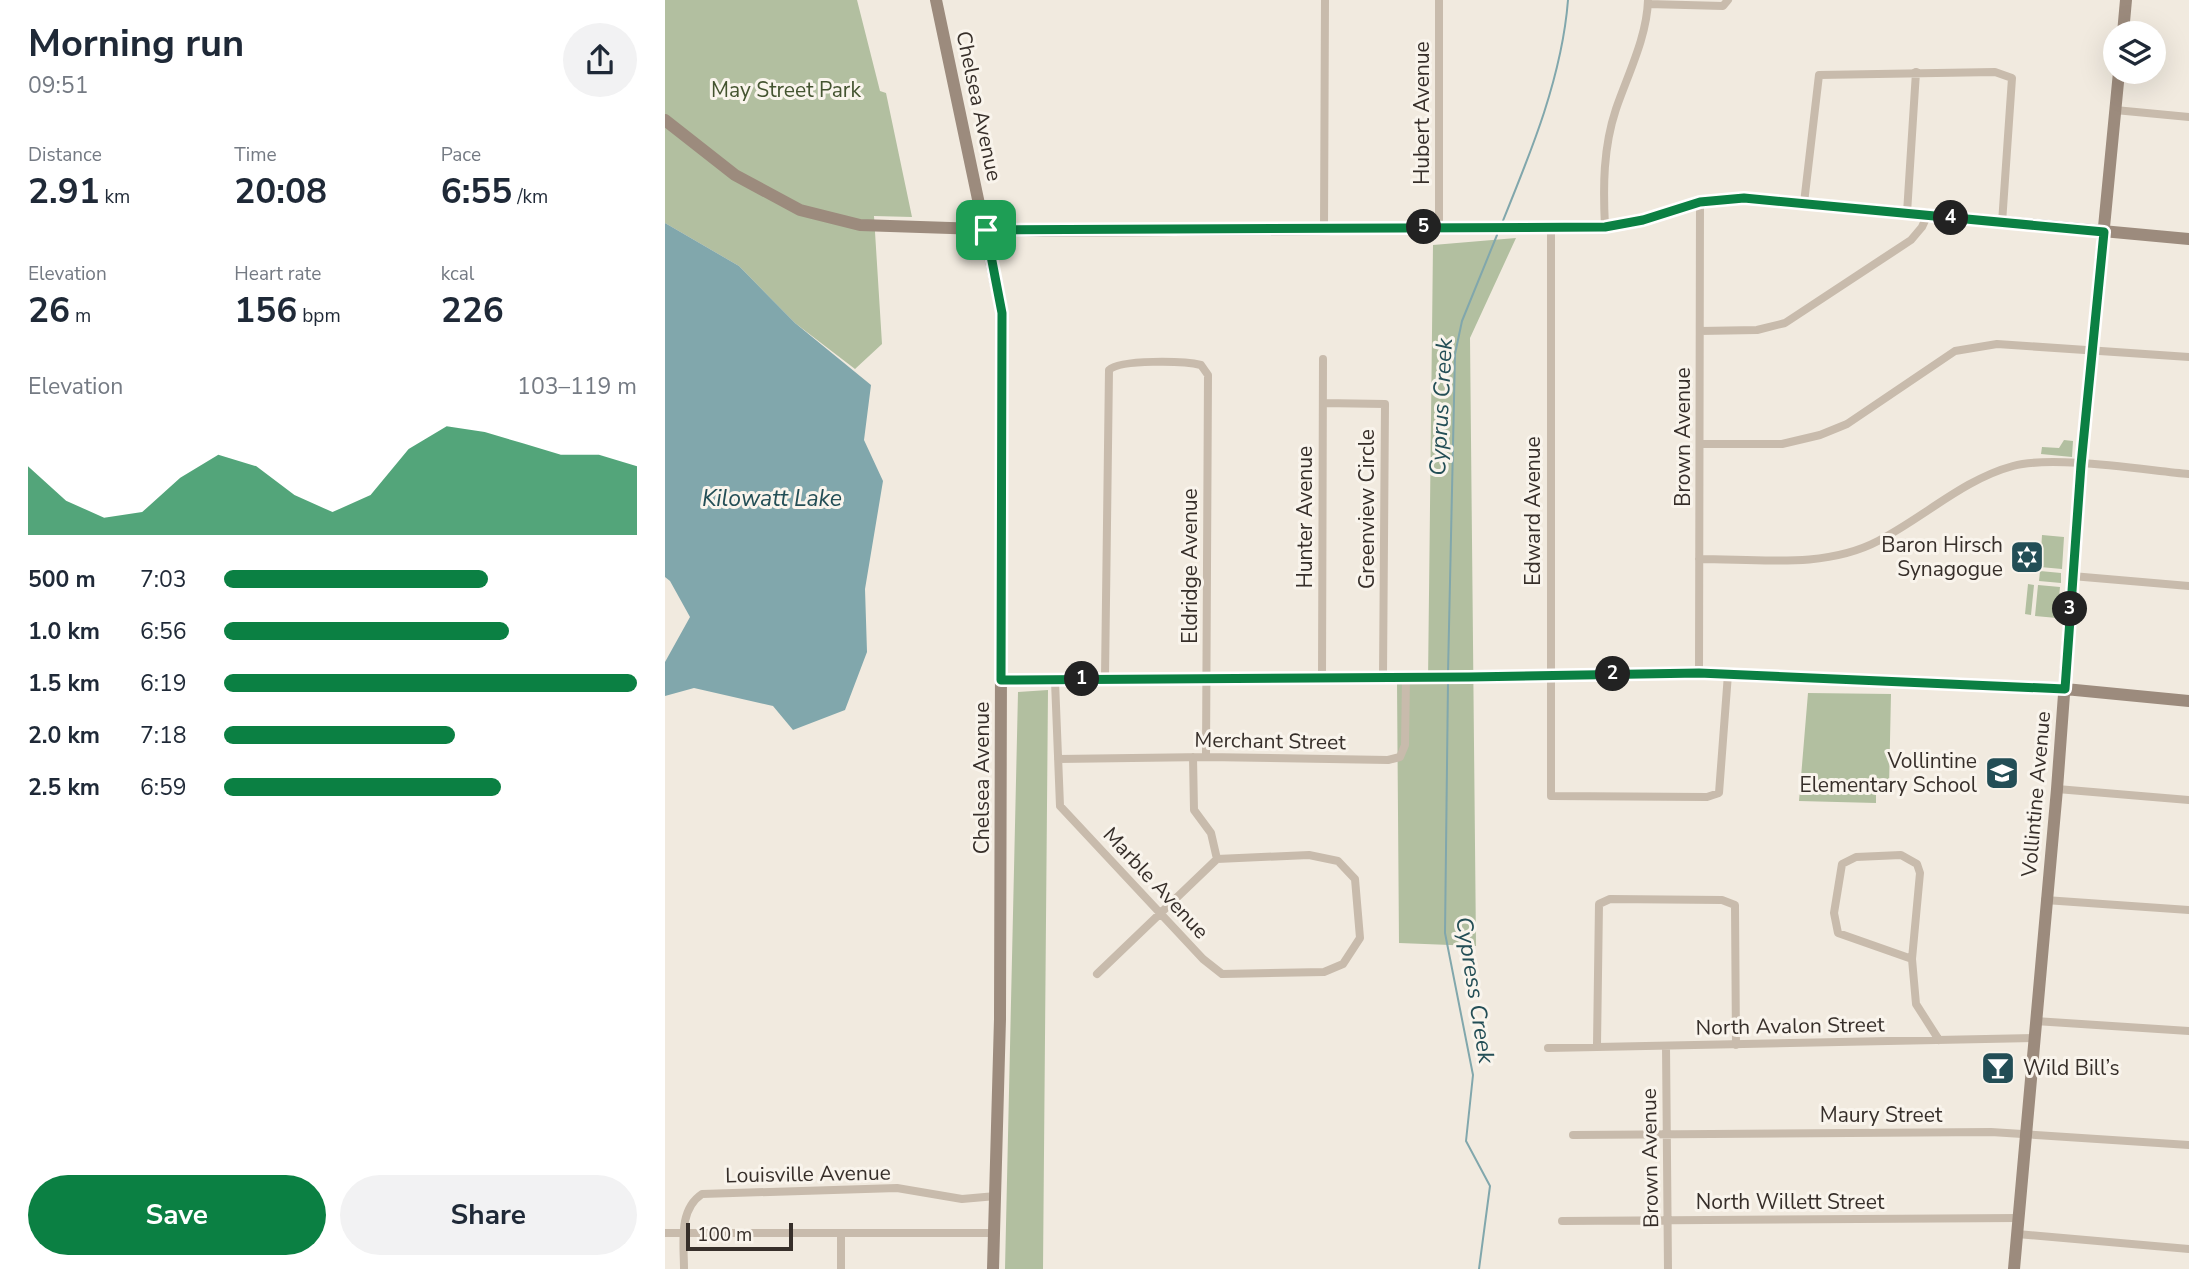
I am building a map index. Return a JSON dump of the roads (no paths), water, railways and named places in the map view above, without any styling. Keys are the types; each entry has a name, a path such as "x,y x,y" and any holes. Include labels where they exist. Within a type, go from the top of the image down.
{"main road":[{"name":"Chelsea Avenue","path":"936,0 1002,313 1001,680 993,1269"},
{"path":"2124,21 2126,0"},
{"name":"Vollintine Avenue","path":"2014,1269 2057,789 2081,465 2118,84"},
{"path":"665,120 735,175 800,210 860,225 986,230 1605,227 1643,220 1700,202 1744,198 2189,239"},
{"path":"1001,680 1699,673 2065,689 2189,701"}],"street":[{"path":"1324,228 1325,0"},
{"name":"Hubert Avenue","path":"1439,0 1439,226"},
{"path":"1605,227 1603,190 1607,145 1635,59 1648,2 1723,6 1728,0"},
{"path":"1907,213 1916,72"},
{"path":"1804,203 1819,75 1995,72 2012,78 2002,223"},
{"path":"2115,110 2189,117"},
{"name":"Brown Avenue","path":"1699,673 1700,202"},
{"path":"1700,331 1757,330 1785,323 1911,240 1927,216"},
{"name":"Edward Avenue","path":"1551,227 1551,796 1707,797 1719,793 1728,674"},
{"path":"1701,444 1782,444 1820,436 1847,424 1955,351 1997,344 2189,357"},
{"name":"Hunter Avenue","path":"1322,676 1323,359"},
{"name":"Eldridge Avenue","path":"1105,677 1109,370 1114,366 1129,363 1195,363 1201,365 1207,375 1206,757"},
{"name":"Greenview Circle","path":"1323,403 1385,404 1383,676"},
{"path":"1699,559 1834,556 1876,542 1995,472 2036,463 2189,474"},
{"path":"2072,576 2189,586"},
{"name":"Merchant Street","path":"1058,759 1206,757 1388,760 1400,757 1405,745 1406,677"},
{"name":"Marble Avenue","path":"1055,681 1060,806 1203,960 1222,974 1324,972 1343,964 1360,938 1355,879 1338,861 1309,855 1217,859"},
{"path":"1097,974 1158,912 1217,859 1211,833 1194,810 1193,757"},
{"path":"2057,789 2189,800"},
{"path":"1912,959 1838,933 1834,913 1837,882 1839,871 1847,860 1901,855 1917,864 1920,883 1912,959 1916,1004 1939,1040"},
{"path":"1597,1045 1599,904 1610,899 1722,900 1735,905 1736,1045"},
{"path":"2045,900 2189,910"},
{"path":"2035,1021 2189,1031"},
{"name":"North Avalon Street","path":"1548,1048 2034,1038"},
{"name":"Brown Avenue","path":"1666,1046 1668,1269"},
{"name":"Maury Street","path":"1573,1135 1667,1132 2025,1132 2189,1145"},
{"name":"Louisville Avenue","path":"684,1269 684,1233 690,1202 702,1194 897,1188 961,1199 996,1196"},
{"name":"North Willett Street","path":"1562,1221 2018,1218"},
{"path":"665,1233 995,1233"},
{"path":"841,1233 841,1269"},
{"path":"2017,1234 2189,1249"}],"water":[{"name":"Kilowatt Lake","path":"665,223 739,266 795,323 871,385 864,440 883,481 865,589 867,652 845,710 793,730 773,706 694,688 665,696 665,662 690,617 670,581 665,577"}],"waterway":[{"name":"Cyprus Creek","path":"1502,223 1544,114 1565,29 1568,0"},
{"name":"Cyprus Creek","path":"1448,673 1455,354 1462,321 1497,235"},
{"name":"Cypress Creek","path":"1448,682 1445,933 1473,1075 1466,1141 1490,1186 1479,1269"}],"place":[{"name":"Baron Hirsch Synagogue","path":"2027,557"},
{"name":"Vollintine Elementary School","path":"2002,773"},
{"name":"Wild Bill’s","path":"1998,1068"}],"park label":[{"name":"May Street Park","path":"786,90"}]}
